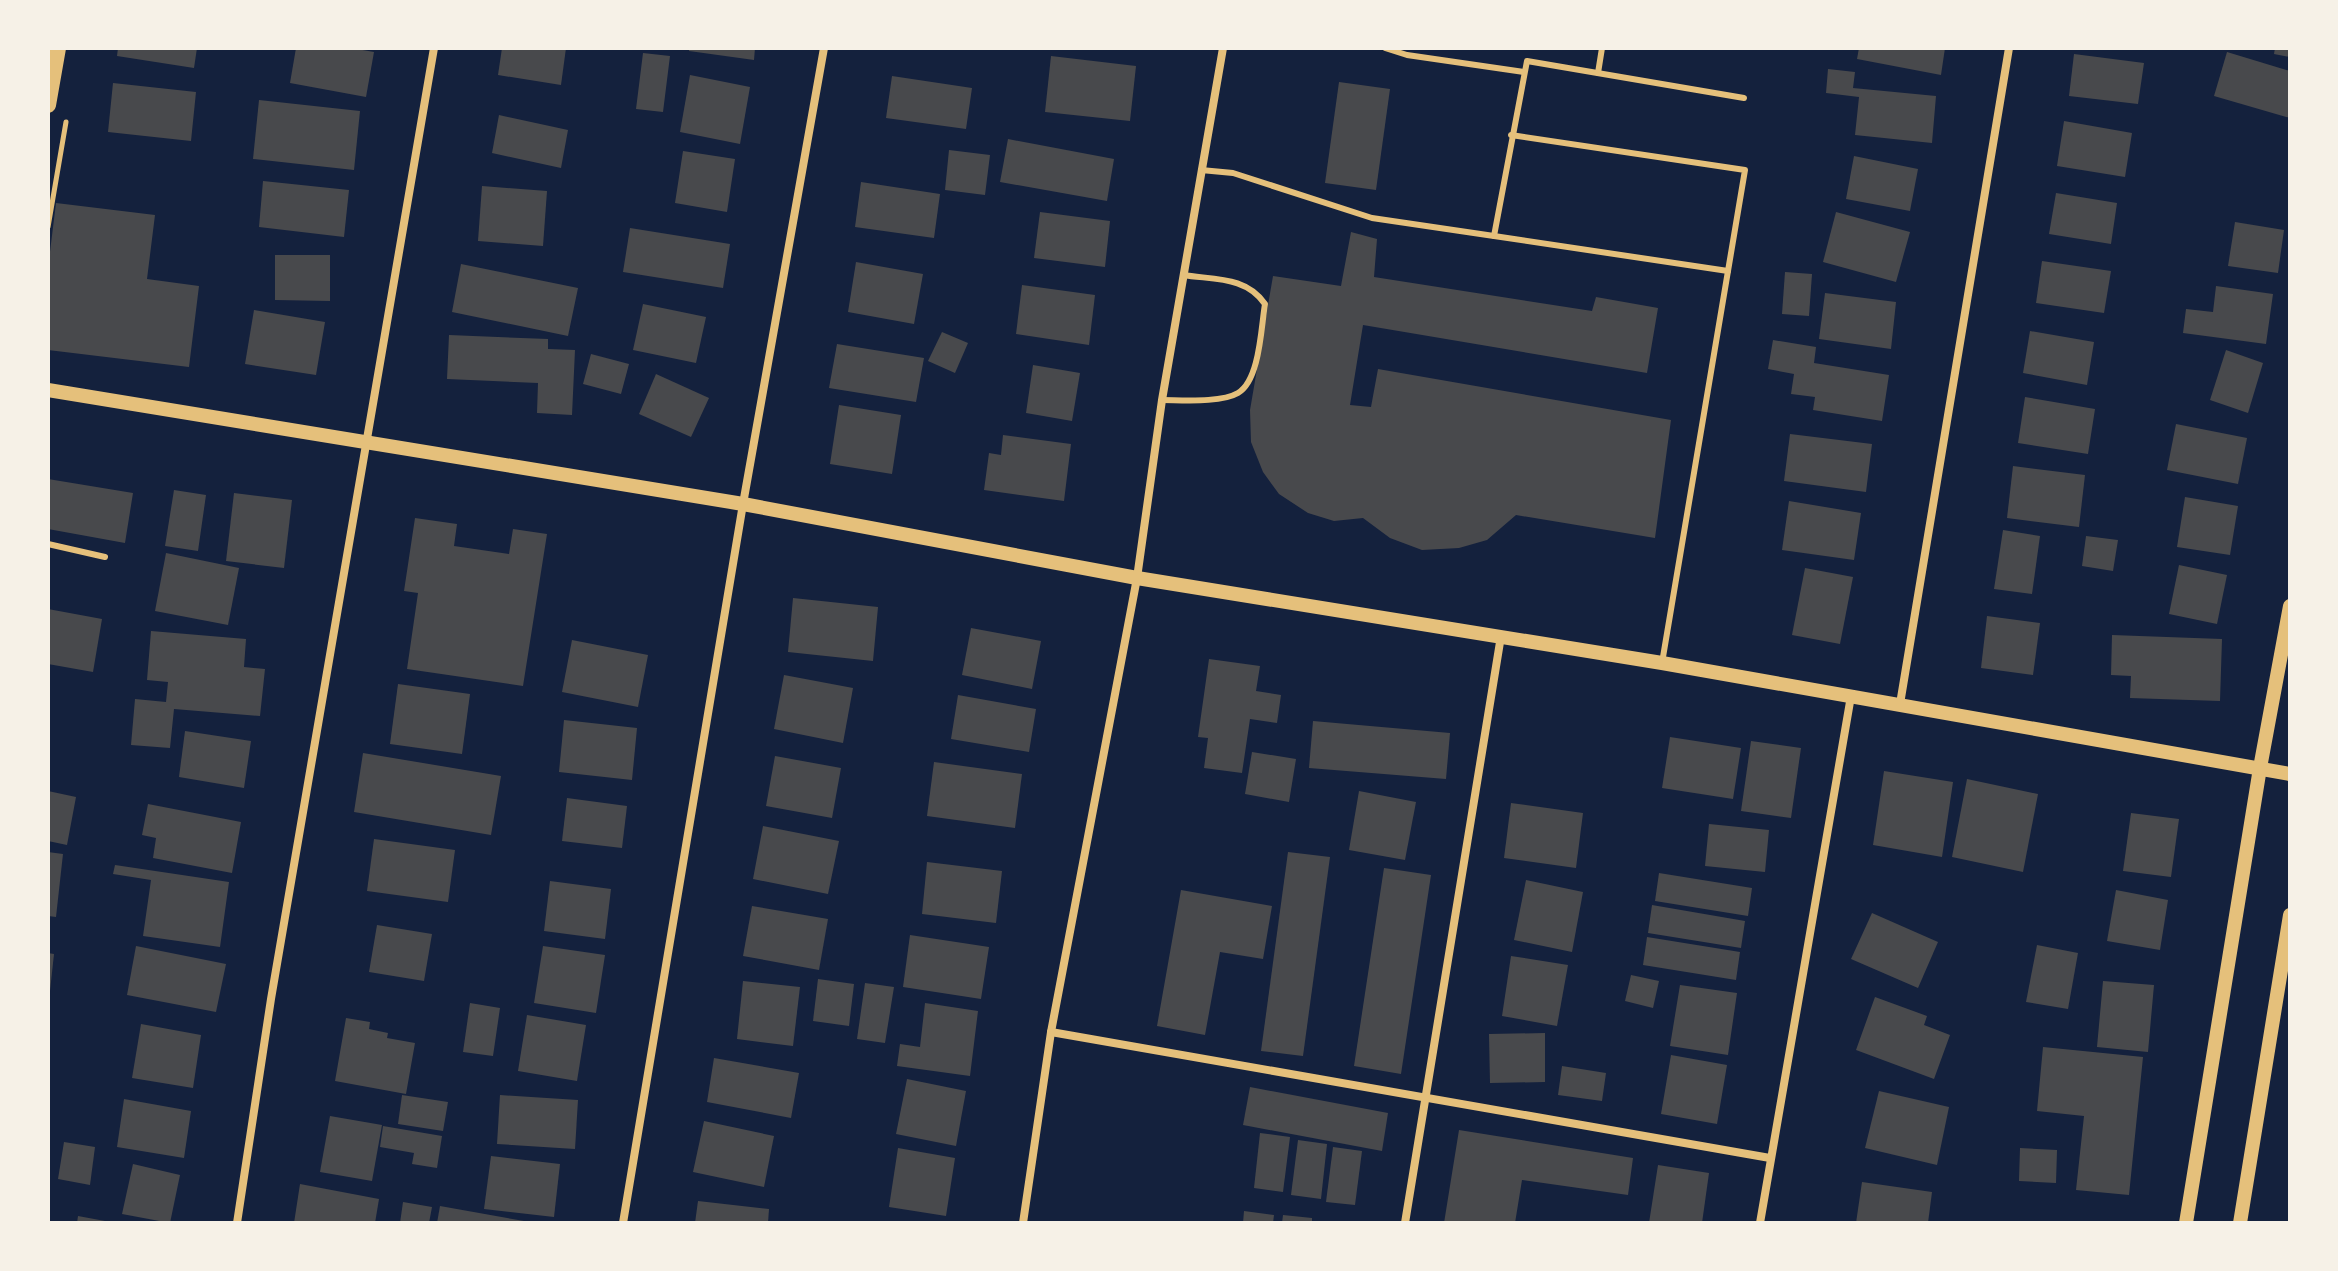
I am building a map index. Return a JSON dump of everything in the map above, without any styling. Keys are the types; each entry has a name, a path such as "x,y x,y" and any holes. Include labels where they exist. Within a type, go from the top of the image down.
{"main road":[{"path":"48,105 58,48"}],"street":[{"path":"237,1223 271,999 434,48"},
{"path":"623,1223 743,504 824,48"},
{"path":"1023,1223 1051,1032 1137,578 1162,400 1223,48"},
{"path":"1900,704 2009,48"},
{"path":"48,390 743,504 1137,578 1501,635 2290,774"},
{"path":"2186,1223 2260,768 2290,606"},
{"path":"1405,1223 1501,635"},
{"path":"1760,1223 1851,695"},
{"path":"2240,1223 2290,915"},
{"path":"1051,1032 1770,1158"}],"lane":[{"path":"1385,48 1407,55 1524,72"},
{"path":"1598,73 1602,48"},
{"path":"1494,236 1527,61 1744,98"},
{"path":"1511,135 1745,170 1662,663"},
{"path":"1201,170 1233,173 1372,218 1728,271"},
{"path":"1162,400 1212,399 1238,393 1253,375 1265,304 1256,290 1241,283 1183,275"},
{"path":"48,544 105,557"}],"path":[{"path":"48,227 67,111"}],"building":[{"path":"118,48 197,48 194,68 117,56"},
{"path":"296,48 351,48 374,52 366,97 290,83"},
{"path":"502,48 566,48 561,85 498,75"},
{"path":"689,48 755,48 754,60 689,51"},
{"path":"1859,48 1945,48 1941,75 1857,59"},
{"path":"2275,48 2290,48 2290,57 2274,54"},
{"path":"2227,52 2290,71 2290,118 2214,96"},
{"path":"643,53 670,56 663,112 636,109"},
{"path":"2074,54 2144,63 2138,104 2069,96"},
{"path":"1051,56 1136,66 1130,121 1045,112"},
{"path":"1828,69 1855,72 1853,88 1936,96 1932,143 1855,135 1859,97 1826,93"},
{"path":"690,75 750,87 740,144 680,132"},
{"path":"892,76 972,88 966,129 886,118"},
{"path":"1339,82 1390,89 1376,190 1325,183"},
{"path":"113,83 196,92 191,141 108,132"},
{"path":"259,100 360,111 354,170 253,159"},
{"path":"499,115 568,130 561,168 492,153"},
{"path":"2064,121 2132,133 2125,177 2057,166"},
{"path":"1008,139 1114,159 1107,201 1000,182"},
{"path":"949,150 990,155 985,195 945,190"},
{"path":"683,151 735,159 727,212 675,203"},
{"path":"1854,156 1918,169 1910,211 1846,199"},
{"path":"263,181 349,190 344,237 259,227"},
{"path":"861,182 940,194 934,238 855,227"},
{"path":"482,186 547,191 543,246 478,241"},
{"path":"2056,193 2117,203 2111,244 2049,234"},
{"path":"56,203 155,215 147,279 199,286 189,367 48,350 48,268"},
{"path":"1040,212 1110,221 1105,267 1034,258"},
{"path":"1836,212 1910,232 1896,282 1823,262"},
{"path":"2235,222 2284,230 2278,273 2228,266"},
{"path":"630,228 730,244 723,288 623,272"},
{"path":"1351,232 1377,239 1374,277 1592,311 1596,297 1658,308 1647,373 1363,325 1350,405 1371,407 1378,369 1671,420 1655,538 1516,515 1487,540 1459,548 1422,550 1390,538 1363,518 1334,521 1308,513 1279,494 1263,472 1251,442 1250,410 1273,276 1341,286"},
{"path":"275,255 330,255 330,301 275,300"},
{"path":"2042,261 2111,271 2104,313 2036,303"},
{"path":"856,262 923,274 914,324 848,312"},
{"path":"461,264 578,288 568,336 452,312"},
{"path":"1785,272 1812,274 1809,316 1782,314"},
{"path":"1022,285 1095,295 1089,345 1016,334"},
{"path":"2216,286 2273,294 2266,344 2183,333 2186,309 2213,312"},
{"path":"1825,293 1896,302 1891,349 1819,339"},
{"path":"643,304 706,317 696,363 633,350"},
{"path":"254,310 325,322 316,375 245,364"},
{"path":"2030,331 2094,342 2087,385 2023,373"},
{"path":"942,332 968,343 955,373 928,361"},
{"path":"449,335 548,339 548,349 575,350 572,415 537,413 538,383 447,379"},
{"path":"1773,340 1816,347 1814,363 1889,375 1882,421 1813,410 1815,397 1791,394 1794,374 1768,369"},
{"path":"837,344 924,358 916,402 829,388"},
{"path":"2226,350 2263,363 2248,413 2210,400"},
{"path":"591,354 629,364 621,394 583,384"},
{"path":"1033,365 1080,373 1072,421 1026,413"},
{"path":"656,374 709,398 691,437 639,414"},
{"path":"2025,397 2095,409 2088,454 2018,443"},
{"path":"839,405 901,415 892,474 830,464"},
{"path":"2176,424 2247,438 2238,484 2167,470"},
{"path":"1790,434 1872,444 1866,492 1784,481"},
{"path":"1003,435 1071,444 1064,501 984,490 989,453 1001,455"},
{"path":"2013,466 2085,475 2079,527 2007,518"},
{"path":"48,479 133,493 125,543 48,529"},
{"path":"174,490 206,495 198,551 165,546"},
{"path":"234,493 292,500 284,568 226,561"},
{"path":"2185,497 2238,506 2230,555 2177,547"},
{"path":"1789,501 1861,513 1854,560 1782,550"},
{"path":"415,518 457,524 454,546 509,554 513,529 547,534 523,686 407,669 418,593 404,591"},
{"path":"2003,530 2040,536 2032,594 1994,589"},
{"path":"2086,536 2118,540 2113,571 2082,566"},
{"path":"166,553 239,568 228,625 155,611"},
{"path":"2179,565 2227,575 2217,624 2169,614"},
{"path":"1805,568 1853,577 1840,644 1792,635"},
{"path":"793,598 878,607 873,661 788,652"},
{"path":"48,609 102,619 93,672 48,664"},
{"path":"1987,616 2040,623 2033,675 1981,668"},
{"path":"971,628 1041,641 1032,689 962,675"},
{"path":"151,631 246,639 244,667 265,669 260,716 174,709 170,748 131,745 135,699 166,702 168,682 147,680"},
{"path":"2112,635 2222,639 2220,701 2130,698 2131,676 2111,675"},
{"path":"572,640 648,655 638,707 562,692"},
{"path":"1209,659 1260,666 1256,691 1281,695 1277,723 1250,719 1242,773 1204,768 1208,738 1198,737"},
{"path":"784,675 853,688 843,743 774,729"},
{"path":"398,684 470,694 462,754 390,744"},
{"path":"958,695 1036,709 1029,752 951,739"},
{"path":"564,720 637,728 632,780 559,772"},
{"path":"1313,721 1450,733 1446,779 1309,768"},
{"path":"185,731 251,741 244,788 179,777"},
{"path":"1670,737 1741,748 1733,799 1662,788"},
{"path":"1751,741 1801,748 1791,818 1741,811"},
{"path":"1252,752 1296,759 1289,802 1245,794"},
{"path":"363,753 501,776 491,835 354,812"},
{"path":"775,756 841,768 832,818 766,806"},
{"path":"934,762 1022,774 1015,828 927,816"},
{"path":"1884,771 1953,782 1942,857 1873,845"},
{"path":"1967,779 2038,794 2023,872 1952,857"},
{"path":"48,791 76,797 67,845 48,841"},
{"path":"1359,791 1416,802 1405,860 1349,850"},
{"path":"567,798 627,806 622,848 562,841"},
{"path":"1511,803 1583,813 1576,868 1504,858"},
{"path":"148,804 241,822 232,873 153,858 156,838 142,835"},
{"path":"2131,813 2179,819 2171,877 2123,871"},
{"path":"1709,824 1769,830 1765,872 1705,866"},
{"path":"763,826 839,841 828,894 753,879"},
{"path":"374,839 455,850 448,902 367,891"},
{"path":"48,852 63,854 56,917 48,916"},
{"path":"1288,852 1330,857 1303,1056 1261,1051"},
{"path":"927,862 1002,871 996,923 922,914"},
{"path":"115,865 229,882 220,947 143,936 151,880 113,874"},
{"path":"1384,868 1431,875 1401,1074 1354,1066"},
{"path":"1659,873 1752,888 1748,916 1655,901"},
{"path":"1526,880 1583,892 1572,952 1514,940"},
{"path":"550,881 611,889 605,939 544,931"},
{"path":"1181,890 1272,906 1263,959 1220,952 1205,1035 1157,1026"},
{"path":"2116,890 2168,900 2160,950 2107,941"},
{"path":"1652,905 1745,921 1741,948 1648,933"},
{"path":"752,906 828,919 819,970 743,956"},
{"path":"1872,913 1938,942 1918,988 1851,959"},
{"path":"377,925 432,934 424,981 369,972"},
{"path":"910,935 989,947 981,999 903,987"},
{"path":"1647,937 1740,952 1736,980 1643,965"},
{"path":"2037,945 2078,953 2068,1009 2026,1002"},
{"path":"136,946 226,964 216,1012 127,995"},
{"path":"543,946 605,955 596,1013 534,1003"},
{"path":"48,953 54,954 50,991 48,990"},
{"path":"1511,956 1568,965 1557,1026 1502,1016"},
{"path":"1631,975 1659,981 1653,1008 1625,1001"},
{"path":"818,979 854,984 849,1026 813,1021"},
{"path":"743,981 800,987 793,1046 737,1039"},
{"path":"2103,981 2154,985 2148,1052 2097,1047"},
{"path":"865,983 894,987 885,1043 857,1039"},
{"path":"1680,985 1737,993 1728,1055 1670,1046"},
{"path":"1875,997 1927,1016 1924,1025 1950,1035 1934,1079 1856,1050"},
{"path":"470,1003 500,1008 493,1056 463,1052"},
{"path":"925,1003 978,1011 970,1076 897,1066 900,1044 920,1047"},
{"path":"527,1015 586,1025 577,1081 518,1071"},
{"path":"346,1018 370,1022 369,1029 388,1033 387,1038 415,1043 406,1094 335,1081"},
{"path":"141,1024 201,1035 193,1088 132,1078"},
{"path":"1545,1033 1545,1082 1490,1083 1489,1034"},
{"path":"2043,1047 2143,1057 2129,1195 2076,1190 2084,1116 2037,1111"},
{"path":"1671,1055 1727,1065 1717,1124 1661,1114"},
{"path":"714,1058 799,1073 791,1118 707,1102"},
{"path":"1562,1066 1606,1073 1602,1101 1558,1095"},
{"path":"907,1079 966,1091 956,1146 896,1134"},
{"path":"1250,1087 1388,1113 1382,1151 1243,1125"},
{"path":"1879,1091 1949,1107 1937,1165 1865,1148"},
{"path":"402,1095 448,1102 443,1131 398,1124"},
{"path":"500,1095 578,1100 575,1149 497,1144"},
{"path":"124,1099 191,1111 184,1158 117,1147"},
{"path":"330,1116 382,1125 372,1181 320,1172"},
{"path":"704,1121 774,1136 764,1187 693,1172"},
{"path":"383,1126 442,1136 437,1168 412,1164 414,1153 380,1147"},
{"path":"1459,1130 1633,1158 1628,1195 1522,1180 1515,1223 1444,1223"},
{"path":"1260,1133 1290,1137 1283,1192 1254,1188"},
{"path":"1298,1140 1327,1144 1321,1199 1291,1195"},
{"path":"64,1142 95,1147 90,1185 58,1179"},
{"path":"1333,1147 1362,1151 1355,1205 1326,1202"},
{"path":"898,1148 955,1158 946,1216 889,1207"},
{"path":"2020,1148 2057,1150 2056,1183 2019,1181"},
{"path":"491,1156 560,1164 554,1217 484,1209"},
{"path":"133,1164 180,1175 170,1223 122,1214"},
{"path":"1658,1165 1709,1173 1702,1223 1649,1223"},
{"path":"1862,1182 1932,1192 1928,1223 1856,1223"},
{"path":"300,1184 379,1199 375,1223 294,1223"},
{"path":"698,1201 769,1209 768,1223 695,1223"},
{"path":"403,1202 432,1207 429,1223 400,1223"},
{"path":"440,1206 524,1221 524,1223 437,1223"},
{"path":"1244,1211 1274,1215 1273,1223 1243,1223"},
{"path":"1283,1215 1312,1218 1312,1223 1282,1223"},
{"path":"78,1216 105,1221 105,1223 77,1223"}]}
